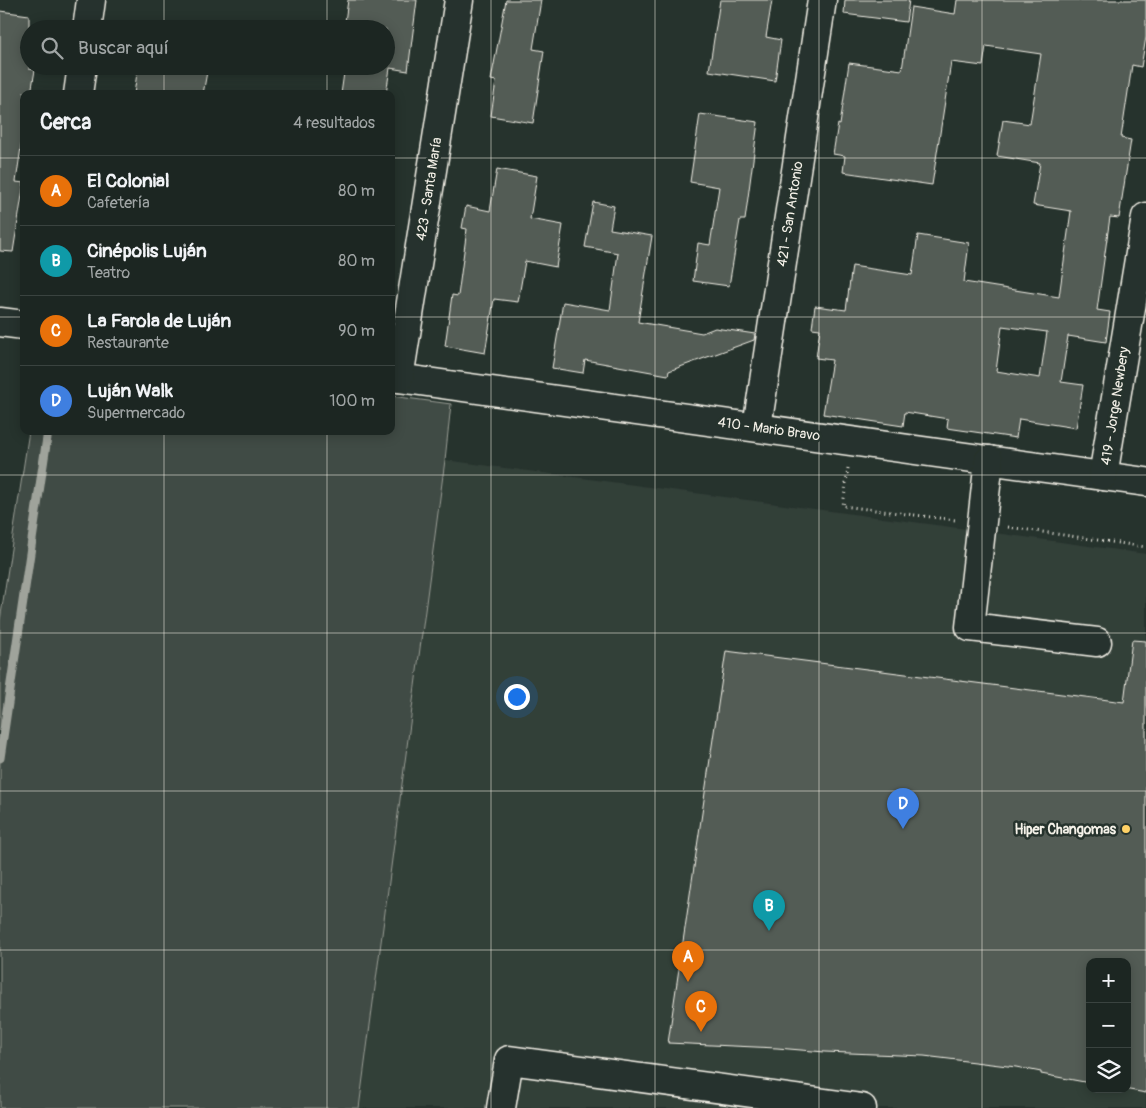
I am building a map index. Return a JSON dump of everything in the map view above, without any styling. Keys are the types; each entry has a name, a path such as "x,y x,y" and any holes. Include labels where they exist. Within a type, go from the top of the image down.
{"street":[{"path":"88,20 91,0"},
{"name":"423 - Santa María","path":"395,377 459,0"},
{"name":"421 - San Antonio","path":"757,427 822,0"},
{"path":"79,90 81,75"},
{"name":"419 - Jorge Newbery","path":"1103,476 1146,217"},
{"path":"0,322 20,324"},
{"name":"410 - Mario Bravo","path":"395,377 1146,482"},
{"path":"989,460 970,627 1097,642"},
{"path":"501,1108 509,1060 862,1108"}],"path":[{"path":"843,506 851,441"}],"shaded area":[{"path":"395,397 451,404 359,1108 0,1108 0,621 28,435 395,435"},
{"path":"445,460 1146,554 1146,1108 359,1108"}],"building":[{"path":"348,0 417,0 408,71 395,69 395,20 345,20"},
{"path":"506,0 541,0 533,49 544,51 533,123 491,116 496,81 491,80"},
{"path":"720,0 772,0 766,37 781,40 775,81 709,71"},
{"path":"845,0 909,0 906,22 844,14"},
{"path":"957,0 1146,0 1146,37 1141,67 1132,65 1121,138 1131,140 1119,218 1110,217 1097,310 1110,312 1106,342 1068,336 1061,382 1083,385 1076,428 1019,419 1016,438 947,428 948,419 905,412 903,426 823,414 832,360 816,358 820,329 812,328 815,306 846,310 852,266 912,275 918,235 969,243 964,282 1059,297 1071,211 1033,205 1040,163 997,156 1003,120 1030,124 1041,54 986,46 983,66 951,62 932,185 843,172 845,156 833,154 838,124 840,125 849,63 902,70 911,7 955,14","holes":["1002,326 1047,332 1040,378 996,371"]},
{"path":"0,11 29,15 29,20 20,20 20,75 34,75 32,90 20,90 20,154 16,182 20,182 20,208 13,252 0,251"},
{"path":"137,75 206,75 204,90 135,90"},
{"path":"344,75 389,75 387,90 342,90"},
{"path":"700,114 758,122 745,220 740,220 729,286 693,281 698,243 710,245 719,187 690,182"},
{"path":"497,169 537,176 530,219 563,225 556,267 525,261 518,302 494,299 485,353 445,346 452,295 458,296 467,229 462,228 466,206 490,211"},
{"path":"593,202 614,206 610,229 652,236 638,322 702,333 715,328 755,334 754,340 669,371 668,375 585,360 583,373 552,368 563,302 610,310 618,253 585,247"},
{"path":"1132,640 1146,641 1146,1093 1131,1090 1131,958 1086,958 1086,1082 1041,1074 1041,1072 1016,1067 924,1056 668,1043 726,651 1124,702"}],"waterway":[{"path":"0,758 47,435"}],"place":[{"name":"Luján Walk","path":"903,829"},
{"name":"Hiper Changomas","path":"1126,829"},
{"name":"Cinépolis Luján","path":"769,931"},
{"name":"El Colonial","path":"688,982"},
{"name":"La Farola de Luján","path":"701,1032"}]}
